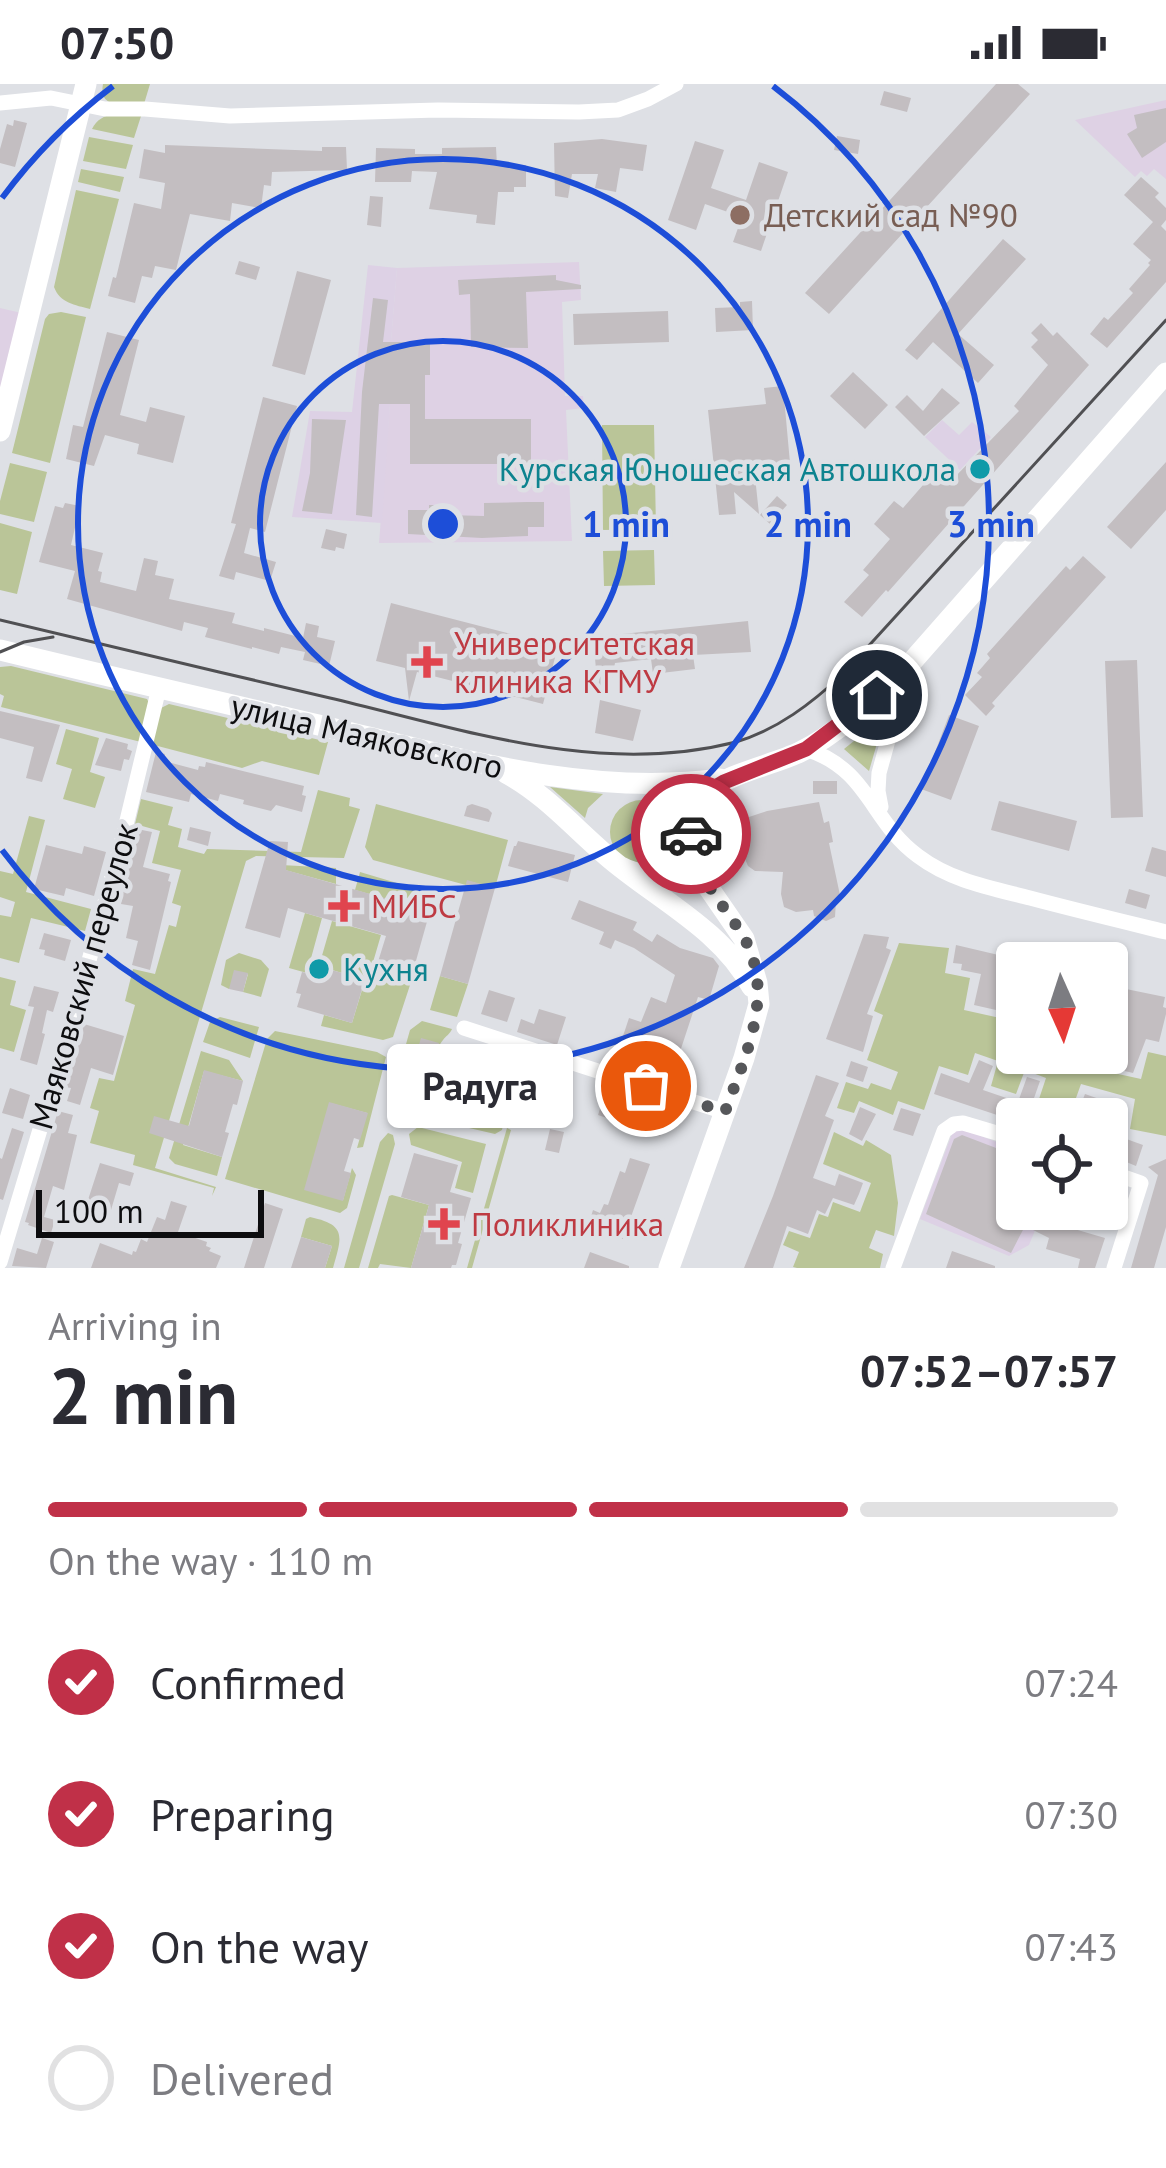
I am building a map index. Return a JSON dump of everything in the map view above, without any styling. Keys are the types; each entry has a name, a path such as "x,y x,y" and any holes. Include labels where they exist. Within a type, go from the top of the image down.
{"main road":[{"path":"0,431 84,94"},
{"path":"621,867 640,874 670,868 682,858 695,811 706,793 806,749 877,695 1166,374"},
{"name":"улица Маяковского","path":"0,650 493,766 628,782 698,782 738,776"},
{"path":"493,766 527,785 732,958 753,988 758,1010"},
{"path":"669,1268 758,1010 758,983 749,951 698,869 691,834"}],"street":[{"path":"0,103 84,94 105,109 230,116 438,110 579,112 618,110 676,84"},
{"path":"886,822 879,773 908,665"},
{"name":"Маяковский переулок","path":"0,1262 81,992 159,688"},
{"path":"806,749 851,773 914,854 959,880 1166,932"},
{"path":"464,1028 725,1112"},
{"path":"893,1268 944,1131 963,1123 996,1132"},
{"path":"1128,1178 1141,1183 1128,1224"},
{"path":"1114,1268 1126,1230"}],"shaded area":[{"path":"1166,100 1166,179 1154,169 1147,176 1141,171 1135,177 1075,120"},
{"path":"579,262 581,300 562,302 565,396 583,396 584,408 566,410 572,541 379,543 390,403 383,342 391,341 397,268"},
{"path":"368,265 397,268 391,342 383,342 390,404 382,523 292,517 310,411 352,412"},
{"path":"0,308 30,315 0,438"},
{"name":"Курская Юношеская Автошкола","path":"942,420 959,435 972,422 991,437 960,470 925,437"},
{"path":"955,1126 996,1142 996,1230 1035,1230 1029,1245 1009,1256 920,1219"}],"green space":[{"path":"103,84 150,84 144,104 129,105 109,102"},
{"path":"142,113 134,138 92,129 107,116"},
{"path":"89,137 133,145 126,169 83,161"},
{"path":"81,169 124,177 120,192 78,182"},
{"path":"76,190 119,199 90,309 64,300 54,287"},
{"path":"61,312 86,317 50,463 12,453 45,319"},
{"path":"602,425 654,425 656,529 603,530"},
{"path":"10,463 47,472 34,522 0,514"},
{"path":"0,523 32,532 17,594 0,590"},
{"path":"654,550 655,585 604,586 603,551"},
{"path":"0,667 147,699 141,742 1,707"},
{"path":"169,704 328,742 319,775 262,761 242,768 150,744 159,709"},
{"path":"885,716 869,771 844,749"},
{"path":"66,729 99,738 90,772 105,777 95,808 63,799 72,769 56,764"},
{"path":"550,787 603,794 585,818"},
{"path":"318,790 350,798 349,806 360,809 344,858 256,856 246,861 155,1168 216,1187 212,1196 214,1188 133,1165 135,1155 90,1143 99,1111 90,1108 99,1078 114,1081 135,1005 125,1001 133,969 155,974 169,925 176,927 181,906 172,903 181,870 152,863 160,831 135,824 141,799 173,807 168,825 182,829 178,847 204,854 207,849 301,852"},
{"path":"642,800 665,809 674,832 665,855 642,864 619,855 610,832 619,809"},
{"path":"376,804 508,840 495,888 373,860 365,847"},
{"path":"29,816 45,820 26,892 91,909 85,931 31,918 19,963 0,958 0,915 11,917 15,902 0,897 0,871 13,874"},
{"path":"263,864 336,868 336,884"},
{"path":"360,872 417,889 429,901 430,911 355,890"},
{"path":"305,913 322,918 307,973 289,968"},
{"path":"332,921 381,935 371,969 411,982 393,1037 383,1040 321,1026 324,1015 352,1023 365,980 319,966"},
{"path":"899,943 949,948 945,973 970,978 964,1010 996,1017 996,1060 975,1053 968,1075 939,1066 924,1110 898,1101 893,1115 859,1101 854,1113 837,1108 846,1082 891,1090 898,1072 867,1060 883,1015 874,1011"},
{"path":"239,953 261,960 269,969 261,997 243,992 248,974 229,989 221,985 226,960"},
{"path":"440,976 468,984 457,1017 430,1010"},
{"path":"0,977 16,981 10,1005 26,1010 14,1052 0,1048"},
{"path":"220,1017 259,1027 250,1058 203,1042 210,1022"},
{"path":"422,1021 452,1029 438,1048 423,1095 505,1115 502,1130 495,1134 400,1112 393,1104 410,1030"},
{"path":"275,1031 386,1057 363,1147 357,1148 367,1113 330,1103 343,1200 352,1168 356,1175 347,1208 340,1213 225,1179 267,1039"},
{"path":"201,1051 229,1060 243,1081 204,1071 183,1145 222,1157 217,1176 169,1158"},
{"path":"1148,1052 1166,1056 1166,1136 1130,1129 1135,1099 1081,1084 1076,1098 1039,1098 1046,1078 1036,1074 1118,1074 1141,1079"},
{"path":"996,1068 996,1074 1024,1074 1016,1094 991,1086"},
{"path":"418,1127 486,1144 473,1193 455,1188 462,1162 411,1145 409,1134"},
{"path":"507,1128 511,1130 472,1268 467,1268"},
{"path":"834,1132 863,1146 866,1140 891,1155 898,1203 894,1236 876,1230 869,1248 883,1254 880,1268 797,1268 793,1267 799,1252 783,1245 789,1231 810,1238 819,1214 828,1217 833,1202 860,1212 871,1183 823,1164"},
{"path":"388,1133 395,1144 359,1268 344,1268 380,1142"},
{"path":"389,1196 429,1205 411,1268 380,1264 368,1268"},
{"path":"310,1217 330,1224 339,1234 333,1268 325,1268 332,1246 301,1237"}],"building":[{"path":"996,84 1018,84 1030,94 829,314 805,293"},
{"path":"884,91 911,98 907,112 880,105"},
{"path":"1166,108 1166,142 1142,158 1127,134 1137,128 1134,115"},
{"path":"14,120 27,123 15,167 0,163 7,124 13,126"},
{"path":"837,136 860,140 858,154 834,150"},
{"path":"602,139 647,145 643,171 620,168 616,192 595,188 598,174 572,174 568,198 555,196 554,143"},
{"path":"695,141 724,150 711,188 746,200 759,162 788,172 761,251 733,242 742,217 705,204 696,230 668,220"},
{"path":"165,145 322,151 322,147 346,147 347,170 272,172 271,186 264,185 261,208 232,203 230,221 190,214 176,270 155,266 152,278 142,276 135,303 108,296 134,203 161,209 165,183 139,178 144,149 165,153"},
{"path":"496,147 497,165 526,165 526,187 498,192 495,225 476,223 477,215 429,209 437,172 412,171 411,182 375,182 376,148 442,154 442,148"},
{"path":"1141,177 1159,193 1155,197 1166,208 1161,226 1166,231 1166,282 1107,348 1090,334 1133,293 1129,289 1151,260 1133,244 1153,222 1124,195"},
{"path":"370,196 383,197 381,227 367,225"},
{"path":"1003,239 1026,259 958,334 994,365 978,383 933,342 917,360 905,350"},
{"path":"239,261 260,267 256,280 235,274"},
{"path":"297,271 331,280 305,375 272,366"},
{"path":"556,275 556,280 581,285 581,289 526,292 528,348 471,347 470,294 459,295 458,280"},
{"path":"373,298 388,300 383,342 430,342 425,419 531,419 531,464 410,464 410,404 379,404 372,517 356,515 362,392"},
{"path":"752,301 753,330 716,332 715,308 740,307 740,302"},
{"path":"668,311 669,342 574,345 573,314"},
{"path":"1041,323 1053,336 1057,332 1089,365 862,617 844,602 869,575 863,570 890,539 874,524 894,501 903,508 937,469 951,481 1019,411 1014,406 1048,365 1031,347 1038,340 1031,333"},
{"path":"107,332 139,340 120,415 146,422 150,407 185,416 173,463 137,454 139,444 105,435 94,466 66,459 73,425 83,427"},
{"path":"853,372 888,405 865,429 830,396"},
{"path":"783,386 790,463 754,467 759,514 734,492 736,514 719,515 708,410 766,404 764,388"},
{"path":"942,388 960,403 924,436 895,407 907,395 923,411"},
{"path":"263,397 297,406 265,532 250,528 244,553 276,562 270,581 236,572 234,580 219,576 236,524 231,523"},
{"path":"312,419 346,420 332,514 302,511 310,473"},
{"path":"1166,462 1166,510 1131,549 1107,527"},
{"path":"777,496 787,505 770,524 760,515"},
{"path":"544,502 544,527 528,527 528,536 408,534 408,510 429,510 429,505 446,505 446,515 484,516 484,503"},
{"path":"65,503 80,506 71,545 103,553 100,582 136,591 144,558 158,561 155,575 174,579 169,599 235,613 232,623 264,631 303,638 306,623 319,626 317,637 335,641 329,666 303,660 305,652 281,647 279,654 252,649 205,637 208,628 184,622 182,631 67,599 75,571 39,562 55,506 63,508"},
{"path":"326,529 347,534 344,549 321,548"},
{"path":"1083,556 1106,577 992,703 995,706 986,716 965,695 982,677 977,673 990,658 987,654 1066,566 1070,570"},
{"path":"391,603 558,646 543,704 417,672 409,701 405,668 376,661"},
{"path":"748,621 751,652 693,655 695,669 653,674 651,659 615,663 609,693 597,690 602,668 596,669 593,637"},
{"path":"1137,660 1143,817 1111,818 1105,661"},
{"path":"600,700 641,710 633,741 595,733"},
{"path":"0,711 60,725 42,782 26,778 34,747 0,738"},
{"path":"949,715 979,726 951,800 921,789"},
{"path":"106,738 128,744 132,751 121,771 95,765"},
{"path":"156,752 165,754 164,761 198,770 206,762 304,786 302,812 276,805 271,811 220,794 218,801 191,794 189,802 146,792"},
{"path":"813,781 837,781 837,794 813,794"},
{"path":"999,801 1077,821 1069,851 991,830"},
{"path":"819,802 824,823 829,821 841,900 836,901 835,917 826,921 814,916 813,910 796,912 784,907 783,872 755,871 738,843 746,818"},
{"path":"472,804 492,813 489,822 464,816"},
{"path":"190,827 211,832 208,846 187,840"},
{"path":"137,829 152,832 143,867 170,874 171,882 150,970 132,965 138,941 126,938 133,906 118,899"},
{"path":"270,841 288,842 286,870 430,911 412,975 377,965 386,936 288,908 280,938 245,928"},
{"path":"518,841 575,855 568,882 508,866"},
{"path":"46,845 82,854 84,846 106,852 94,896 66,888 64,896 34,889"},
{"path":"1152,847 1166,851 1166,877 1145,871"},
{"path":"467,880 495,888 468,984 440,976"},
{"path":"1129,889 1150,895 1146,909 1125,903"},
{"path":"579,900 637,922 633,930 652,942 657,934 680,948 713,958 719,966 709,1000 698,997 670,1082 614,1063 629,1018 641,1022 651,997 666,1003 675,975 615,940 611,949 599,944 604,932 571,919"},
{"path":"44,933 71,940 65,961 39,949"},
{"path":"864,934 889,937 886,948 891,950 867,1014 873,1016 863,1052 826,1039"},
{"path":"956,945 996,954 996,1010 974,1005 981,974 953,963"},
{"name":"Кухня","path":"309,964 365,979 352,1023 297,1007 301,994 296,993"},
{"path":"234,970 248,973 243,992 229,989"},
{"path":"34,986 59,992 53,1012 47,1010 37,1065 20,1060 34,1007 28,1006"},
{"path":"1128,989 1165,997 1166,1008 1159,1042 1146,1039 1133,1073 1128,1072"},
{"path":"489,990 515,998 507,1022 481,1014"},
{"path":"539,1009 566,1017 557,1045 517,1032 521,1019 534,1024"},
{"path":"84,1024 124,1036 113,1075 91,1068 80,1105 67,1101 71,1088 65,1087"},
{"path":"421,1038 439,1043 433,1066 414,1061"},
{"path":"979,1060 993,1066 983,1090 1006,1098 996,1098 996,1115 934,1094 941,1073 969,1083"},
{"path":"851,1061 868,1067 863,1082 846,1076"},
{"path":"448,1062 513,1071 511,1080 536,1086 529,1113 448,1093 450,1084 443,1083"},
{"path":"204,1070 243,1081 225,1132 229,1133 222,1157 149,1133 154,1116 189,1126"},
{"path":"816,1075 839,1083 825,1116 834,1120 813,1178 835,1186 839,1174 863,1183 859,1194 854,1205 833,1198 825,1214 817,1210 808,1234 787,1226 773,1268 744,1268 773,1196"},
{"path":"1027,1077 1040,1081 1034,1098 1019,1098"},
{"path":"607,1087 670,1107 660,1136 598,1115"},
{"path":"10,1088 30,1095 23,1119 2,1113"},
{"path":"329,1102 368,1113 344,1171 351,1173 343,1201 304,1190"},
{"path":"860,1107 876,1114 862,1141 849,1134"},
{"path":"901,1108 921,1114 913,1136 893,1130"},
{"path":"58,1111 73,1115 68,1133 77,1135 64,1190 53,1186 44,1217 55,1220 51,1233 25,1222"},
{"path":"12,1128 24,1132 3,1200 0,1158"},
{"path":"550,1129 564,1132 559,1153 545,1150"},
{"path":"962,1135 996,1148 996,1230 1023,1230 1011,1253 926,1214 954,1139"},
{"path":"1128,1140 1143,1145 1136,1166 1128,1163"},
{"name":"Поликлиника","path":"414,1153 458,1165 450,1192 471,1198 456,1265 451,1268 411,1268 429,1205 401,1197"},
{"path":"630,1158 650,1164 623,1239 589,1223 593,1210 600,1213 608,1205"},
{"path":"1166,1159 1166,1227 1154,1268 1131,1268 1158,1175 1148,1167"},
{"path":"100,1163 134,1173 130,1186 119,1183 111,1210 87,1203"},
{"path":"171,1201 187,1206 178,1232 207,1242 209,1251 221,1256 216,1268 91,1268 100,1243 132,1255 136,1252 141,1239 147,1242 157,1217 165,1220"},
{"path":"265,1203 283,1209 264,1268 244,1268"},
{"path":"1033,1230 1078,1230 1105,1238 1095,1268 1078,1268 1080,1259 1046,1249 1049,1238"},
{"path":"301,1237 332,1246 325,1268 291,1268"},
{"path":"42,1238 54,1242 46,1268 12,1266 17,1248 37,1254"},
{"path":"952,1251 995,1266 995,1268 946,1268"},
{"path":"590,1252 629,1266 629,1268 584,1268"}],"tram line":[{"path":"0,620 531,745 633,754 736,742 793,714 843,674 1166,320"},
{"path":"0,652 53,637"}],"way so far":[{"path":"646,1086 725,1112 758,1010 758,983 749,951 698,869 691,834"}],"place":[{"name":"Детский сад №90","path":"740,215"},
{"name":"Курская Юношеская Автошкола","path":"980,469"},
{"name":"Университетская клиника КГМУ","path":"427,662"},
{"name":"МИБС","path":"344,906"},
{"name":"Кухня","path":"319,969"},
{"name":"Радуга","path":"646,1086"},
{"name":"Поликлиника","path":"444,1224"}],"route":[{"path":"691,834 695,811 706,793 806,749 877,695"}]}
